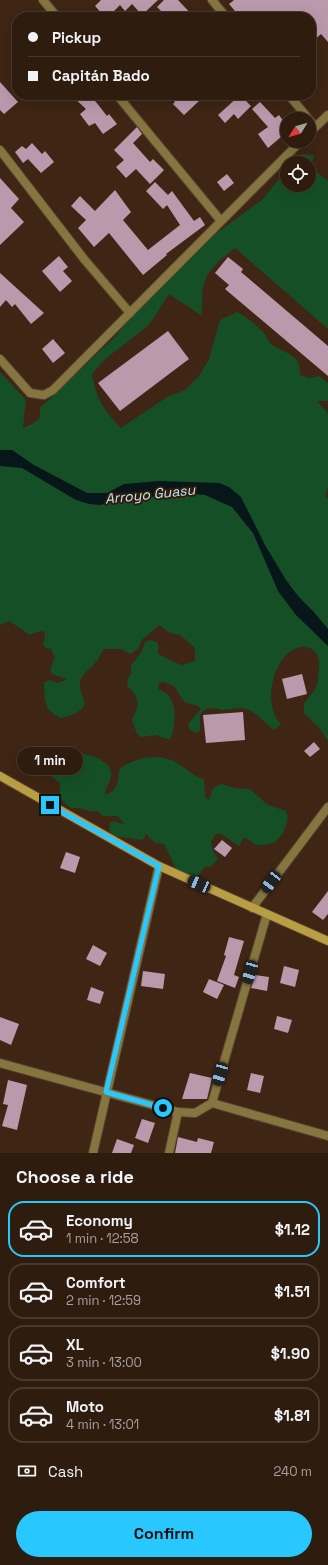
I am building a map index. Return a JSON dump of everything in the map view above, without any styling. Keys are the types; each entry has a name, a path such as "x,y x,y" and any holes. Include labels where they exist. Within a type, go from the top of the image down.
{"street":[{"path":"43,0 53,12"},
{"path":"212,0 222,12"},
{"path":"121,100 221,221"},
{"path":"294,100 303,112"},
{"path":"316,126 328,115"},
{"path":"0,359 30,393 44,395 53,390 294,148"},
{"path":"0,150 84,259 130,313"},
{"path":"0,777 159,866 328,941"},
{"path":"252,908 328,807"},
{"path":"93,1153 159,866"},
{"path":"0,1063 178,1112 195,1113 212,1103 267,914"},
{"path":"212,1103 328,1136"},
{"path":"169,1153 178,1112"}],"green space":[{"path":"302,154 314,155 314,156 300,156"},
{"path":"316,171 328,181 328,329 235,248 217,263 207,276 203,292 202,316 169,294 149,325 104,360 92,374 98,397 121,428 167,397 185,390 199,376 209,359 220,320 237,312 258,327 276,348 295,358 300,368 300,375 309,378 319,376 328,383 328,401 317,401 328,413 328,485 326,497 328,498 328,741 320,729 304,713 304,703 317,686 319,661 318,656 312,649 301,647 291,651 283,659 276,671 272,684 271,699 274,712 281,724 274,730 255,713 246,709 239,708 223,710 212,708 206,709 202,712 199,731 198,733 193,732 189,729 188,724 201,709 198,706 184,702 174,686 163,682 159,683 158,688 167,694 171,699 175,717 170,740 156,735 141,737 137,734 132,720 137,705 136,698 127,686 128,679 131,674 131,666 142,651 145,642 151,640 158,643 158,654 181,665 195,661 195,648 180,635 170,633 159,625 142,640 138,649 130,654 121,649 104,649 97,661 86,672 81,680 80,688 85,703 84,706 76,713 62,718 51,712 46,705 44,683 49,680 58,683 67,679 54,675 51,671 55,658 51,649 46,648 43,645 45,636 44,631 30,635 9,621 0,625 0,372 26,400 23,428 32,424 40,418 40,408 117,335 146,295 176,273 203,243 262,200 280,178 280,192 316,192"},
{"path":"79,753 95,757 109,767 111,777 105,795 116,788 120,768 126,764 140,759 155,757 163,758 177,763 193,774 204,779 205,797 209,800 213,788 221,784 235,788 250,789 268,805 286,811 288,819 287,823 281,836 275,842 266,845 256,845 248,839 243,838 239,846 221,834 216,834 211,842 213,851 218,859 211,867 206,866 200,873 192,878 178,873 164,844 155,843 145,833 145,837 142,840 114,836 109,830 110,823 113,821 124,824 118,816 103,816 97,811 71,808 64,803 60,794 60,783 52,777 48,768 52,759 62,760 69,754"}],"water":[{"name":"Arroyo Guasu","path":"0,450 12,450 34,465 87,493 107,493 124,484 159,481 219,483 229,487 241,497 265,545 286,580 298,596 328,629 328,646 296,615 278,591 253,533 232,507 205,495 192,494 134,498 100,505 89,504 76,500 22,468 0,466"}],"building":[{"path":"101,0 158,0 145,12 139,12 132,4 125,11 120,5 113,12 100,12 95,6"},
{"path":"164,0 178,0 189,12 162,12 157,7"},
{"path":"234,0 328,0 328,42 321,34 316,38 316,12 236,12 229,4"},
{"path":"0,82 12,95 12,100 16,100 18,102 4,114 0,110"},
{"path":"76,100 94,100 107,116 109,114 117,124 103,134 95,123 89,126 80,114 86,109"},
{"path":"173,100 199,101 184,115 173,104 175,102"},
{"path":"234,100 245,100 251,106 238,119 234,114 225,123 218,115"},
{"path":"260,102 275,118 279,115 280,116 280,138 268,148 258,134 268,127 252,109"},
{"path":"137,127 142,134 133,143 150,162 153,159 164,170 150,184 136,169 126,178 116,167 124,160 114,150"},
{"path":"32,143 42,154 45,151 54,162 41,173 28,159 23,163 15,152 22,146 26,149"},
{"path":"227,174 234,183 224,191 217,182"},
{"path":"0,178 19,199 11,208 24,222 0,245"},
{"path":"155,182 168,195 172,191 194,221 200,217 205,225 166,254 167,255 143,275 109,233 94,247 78,228 86,220 71,206 80,196 95,211 115,190 131,212 123,220 148,250 180,225 167,205 163,209 146,191"},
{"path":"59,256 68,267 63,271 72,281 60,292 42,271"},
{"path":"228,257 243,269 241,272 328,346 328,376 225,289 229,285 215,273"},
{"path":"0,273 44,313 31,324 15,304 12,307 6,300 0,307"},
{"path":"168,331 189,359 120,411 98,383"},
{"path":"53,339 65,353 53,363 42,349"},
{"path":"302,674 307,694 287,699 282,679"},
{"path":"243,712 245,740 206,743 203,715"},
{"path":"314,742 320,749 310,757 304,751"},
{"path":"222,840 232,848 225,857 214,849"},
{"path":"66,852 80,857 75,873 60,868"},
{"path":"328,891 328,914 323,920 312,912"},
{"path":"229,937 244,941 234,975 239,977 235,988 217,981 226,956 224,955"},
{"path":"93,945 107,953 100,966 86,959"},
{"path":"284,966 299,970 295,987 280,983"},
{"path":"143,971 165,974 163,989 141,986"},
{"path":"255,975 269,977 267,991 251,988"},
{"path":"209,979 224,985 217,999 203,992"},
{"path":"91,987 104,992 100,1004 87,1000"},
{"path":"277,1016 292,1020 288,1033 274,1029"},
{"path":"0,1017 19,1024 11,1045 0,1040"},
{"path":"190,1073 212,1078 207,1099 182,1099"},
{"path":"251,1073 264,1076 260,1093 247,1090"},
{"path":"8,1080 27,1085 17,1130 2,1126 8,1105 3,1104"},
{"path":"142,1119 155,1123 148,1143 135,1138"},
{"path":"178,1137 197,1142 198,1138 214,1142 211,1153 175,1153"},
{"path":"117,1139 134,1145 131,1153 112,1153"}],"route":[{"path":"50,805 159,866 106,1092 163,1108"}]}
